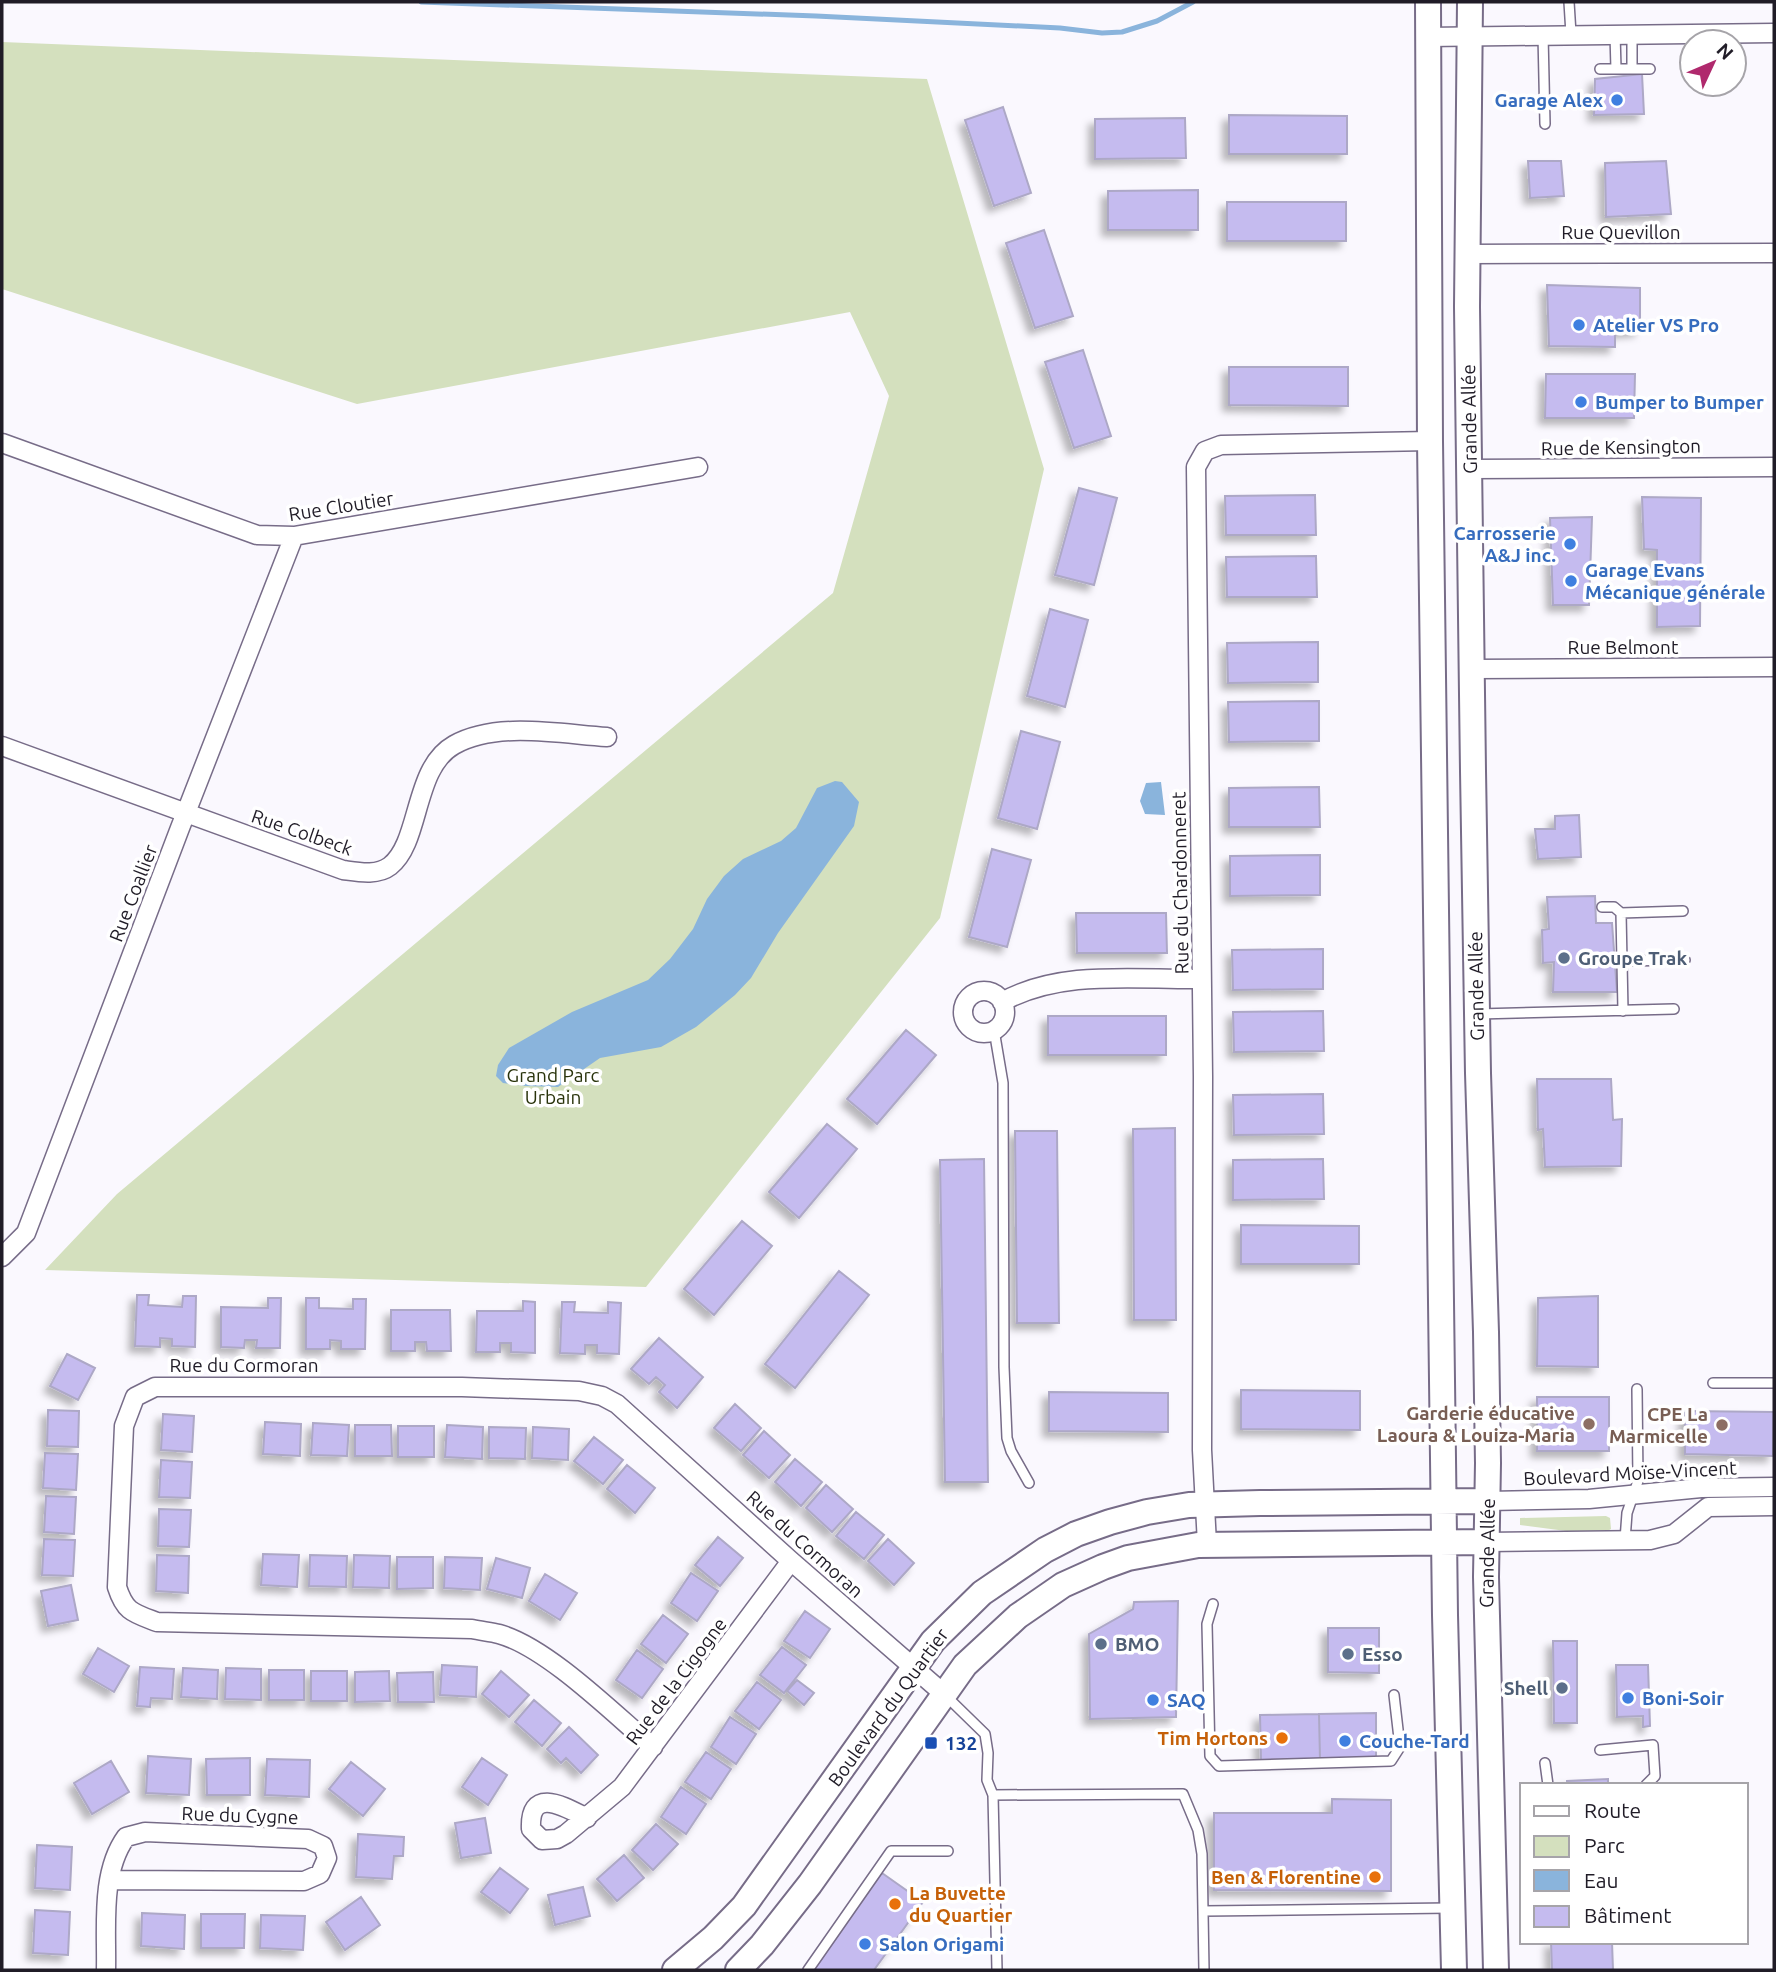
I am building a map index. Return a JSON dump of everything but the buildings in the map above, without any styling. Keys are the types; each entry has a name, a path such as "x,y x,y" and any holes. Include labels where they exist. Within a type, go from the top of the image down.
{"main road":[{"name":"Grande Allée","path":"1428,2 1430,441 1444,1542 1454,1970"},
{"name":"Grande Allée","path":"1470,2 1469,469 1476,1014 1486,1296 1487,1542 1496,1970"},
{"name":"Boulevard du Quartier","path":"675,1970 706,1945 744,1906 933,1641 967,1605 1014,1569 1045,1550 1076,1534 1110,1522 1166,1508 1204,1504 1488,1502"},
{"name":"Boulevard du Quartier","path":"738,1970 779,1926 965,1665 1005,1626 1063,1585 1128,1558 1207,1544 1487,1542"}],"street":[{"path":"1427,37 1774,33"},
{"name":"Rue Quevillon","path":"1469,254 1774,253"},
{"name":"Rue du Chardonneret","path":"1207,1544 1202,1358 1202,979 1196,467 1210,448 1221,445 1430,441"},
{"name":"Rue Cloutier","path":"2,443 257,535 294,536 698,467"},
{"name":"Rue de Kensington","path":"1469,469 1774,467"},
{"name":"Rue Coallier","path":"2,1257 26,1233 294,536"},
{"name":"Rue Belmont","path":"1472,669 1774,667"},
{"name":"Rue Colbeck","path":"2,746 343,870 367,874 389,867 404,849 429,772 452,746 496,730 607,737"},
{"path":"1002,1002 1024,990 1062,980 1202,979"},
{"path":"981,992 992,993 1002,1002 1004,1018 994,1030 983,1033 973,1030 965,1021 964,1005 971,996 981,992"},
{"name":"Rue du Cormoran","path":"653,1747 562,1670 529,1647 501,1634 472,1629 157,1622 123,1605 117,1587 124,1426 135,1397 155,1387 243,1385 462,1387 579,1391 602,1396 617,1404 944,1694"},
{"name":"Boulevard Moïse-Vincent","path":"1488,1502 1589,1499 1701,1489 1774,1488"},
{"name":"Boulevard Moïse-Vincent","path":"1487,1542 1650,1540 1668,1536 1708,1507 1774,1506"},
{"name":"Rue de la Cigogne","path":"587,1818 622,1787 791,1561"},
{"name":"Rue du Cygne","path":"106,1970 109,1880 117,1849 126,1837 145,1832 308,1839 323,1846 327,1858 320,1874 304,1881 109,1880"}],"lane":[{"path":"1569,2 1571,34"},
{"path":"1623,34 1632,69"},
{"path":"1616,69 1623,34"},
{"path":"1543,35 1545,124"},
{"path":"1600,69 1650,69"},
{"path":"1602,907 1614,907 1621,913 1683,911"},
{"path":"1621,913 1623,1011"},
{"path":"1622,961 1685,960"},
{"path":"1476,1014 1674,1009"},
{"path":"994,1030 1003,1083 1004,1367 1007,1438 1030,1483"},
{"path":"1713,1383 1774,1383"},
{"path":"1626,1540 1627,1513 1638,1481 1637,1389"},
{"path":"1213,1604 1207,1625 1210,1756 1219,1766 1391,1761 1400,1747 1394,1695"},
{"path":"944,1694 985,1734 988,1753 987,1780 993,1795 997,1970"},
{"path":"1600,1750 1653,1745 1655,1776 1648,1783"},
{"path":"1545,1763 1548,1783"},
{"path":"993,1795 1183,1794 1198,1830 1202,1854 1204,1970"},
{"path":"808,1970 891,1851 948,1851"},
{"path":"1204,1911 1452,1908"}],"green space":[{"name":"Grand Parc Urbain","path":"2,42 927,79 1044,469 940,918 646,1287 45,1270 117,1194 833,593 889,396 850,312 357,404 2,289"},
{"path":"1520,1518 1610,1518 1611,1529 1606,1532 1566,1531 1520,1525"}],"water":[{"path":"835,781 842,782 859,802 854,826 778,933 751,978 735,995 696,1027 661,1047 600,1058 558,1087 503,1083 496,1076 498,1065 509,1048 572,1012 648,980 670,959 693,929 707,899 724,876 743,859 781,841 796,828 817,788"},
{"path":"1161,782 1165,815 1145,814 1140,801 1146,783"}],"waterway":[{"path":"421,2 816,16 1060,28 1102,33 1122,32 1157,21 1193,2"}],"place":[{"name":"Garage Alex","path":"1617,100"},
{"name":"Atelier VS Pro","path":"1579,325"},
{"name":"Bumper to Bumper","path":"1581,402"},
{"name":"Carrosserie A&J inc.","path":"1570,544"},
{"name":"Garage Evans Mécanique générale","path":"1571,581"},
{"name":"Groupe Trak","path":"1564,958"},
{"name":"Garderie éducative Laoura & Louiza-Maria","path":"1589,1424"},
{"name":"CPE La Marmicelle","path":"1722,1425"},
{"name":"BMO","path":"1101,1644"},
{"name":"Esso","path":"1348,1654"},
{"name":"Shell","path":"1562,1688"},
{"name":"Boni-Soir","path":"1628,1698"},
{"name":"SAQ","path":"1153,1700"},
{"name":"Tim Hortons","path":"1282,1738"},
{"name":"Couche-Tard","path":"1345,1741"},
{"name":"132","path":"931,1743"},
{"name":"Ben & Florentine","path":"1375,1877"},
{"name":"La Buvette du Quartier","path":"895,1904"},
{"name":"Salon Origami","path":"865,1944"}]}
